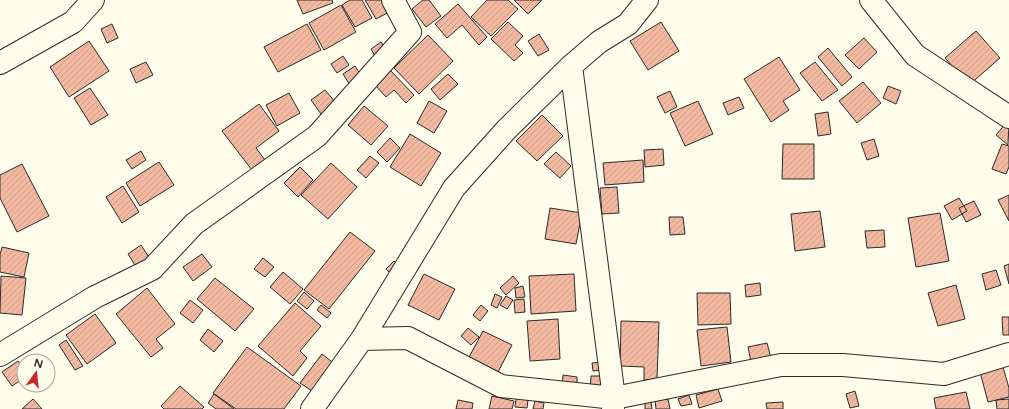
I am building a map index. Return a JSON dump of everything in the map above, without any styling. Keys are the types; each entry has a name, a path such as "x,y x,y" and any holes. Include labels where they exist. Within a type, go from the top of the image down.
{"street":[{"path":"0,63 73,22 93,0"},
{"path":"0,355 95,297 152,269 194,224 317,136 410,32 393,0"},
{"path":"312,409 362,339 454,188 508,129 571,66 599,42 628,24 647,0"},
{"path":"871,0 915,55 1009,117"},
{"path":"571,66 614,404"},
{"path":"362,339 408,338 502,386 614,404 781,365 843,365 944,374 1009,354"}],"building":[{"path":"297,0 332,0 333,3 303,14"},
{"path":"350,0 362,0 372,18 355,27 342,5"},
{"path":"365,0 385,0 391,11 376,19"},
{"path":"423,0 429,0 441,16 426,27 412,9"},
{"path":"487,0 508,0 518,9 491,36 471,17"},
{"path":"514,0 542,0 528,14"},
{"path":"458,4 487,37 479,45 462,25 447,38 435,24"},
{"path":"341,5 356,32 324,50 309,23"},
{"path":"508,22 523,36 515,45 523,53 514,61 491,39"},
{"path":"661,22 679,51 648,70 630,41"},
{"path":"112,24 118,38 107,43 101,29"},
{"path":"307,24 321,50 278,72 264,47"},
{"path":"976,31 1000,58 969,85 945,58"},
{"path":"539,34 549,50 538,56 528,41"},
{"path":"428,35 453,61 419,94 394,68"},
{"path":"864,38 877,52 859,69 845,55"},
{"path":"89,41 109,71 69,97 50,67"},
{"path":"381,42 387,52 376,58 371,49"},
{"path":"828,48 852,77 842,86 818,57"},
{"path":"343,56 349,65 337,73 331,64"},
{"path":"779,57 800,90 783,101 789,110 771,122 744,79"},
{"path":"146,62 153,75 136,83 130,69"},
{"path":"815,62 838,90 822,101 800,73"},
{"path":"355,66 362,77 350,85 343,74"},
{"path":"390,70 414,95 406,103 394,90 386,97 375,85"},
{"path":"448,74 458,84 440,100 431,89"},
{"path":"863,82 881,103 857,123 839,101"},
{"path":"888,86 901,91 896,104 883,98"},
{"path":"90,88 108,115 91,125 74,98"},
{"path":"325,90 336,103 321,114 311,100"},
{"path":"670,91 677,107 665,113 657,97"},
{"path":"289,93 300,113 277,126 266,105"},
{"path":"739,97 744,108 728,115 723,103"},
{"path":"429,101 447,111 434,133 417,123"},
{"path":"698,101 713,134 685,146 670,113"},
{"path":"259,104 279,131 256,148 268,164 255,174 222,131"},
{"path":"364,106 388,126 371,145 348,125"},
{"path":"828,112 831,134 818,136 815,114"},
{"path":"542,115 563,136 537,161 516,141"},
{"path":"1007,122 1009,123 1008,145 996,135"},
{"path":"410,134 441,153 421,186 390,167"},
{"path":"390,138 400,148 387,162 377,152"},
{"path":"874,139 879,156 867,160 861,143"},
{"path":"783,144 814,144 814,179 782,179"},
{"path":"1002,144 1009,146 1009,167 1006,174 992,169"},
{"path":"663,149 664,165 645,167 644,150"},
{"path":"141,151 146,160 132,169 126,160"},
{"path":"556,152 571,166 560,178 544,164"},
{"path":"370,156 379,163 366,178 357,170"},
{"path":"643,160 644,182 605,185 603,163"},
{"path":"159,162 174,185 140,206 126,183"},
{"path":"331,163 357,187 328,219 301,195"},
{"path":"22,164 49,216 17,232 0,198 0,175"},
{"path":"300,167 313,180 298,197 284,183"},
{"path":"123,186 139,212 122,223 106,197"},
{"path":"617,187 619,213 602,214 600,188"},
{"path":"1009,195 1009,221 998,200"},
{"path":"959,198 967,211 952,220 944,206"},
{"path":"974,201 981,215 966,222 959,208"},
{"path":"550,208 582,213 576,244 545,239"},
{"path":"820,211 825,247 795,251 791,214"},
{"path":"940,213 949,261 916,267 908,218"},
{"path":"669,217 683,217 685,234 670,235"},
{"path":"884,230 885,247 867,248 865,231"},
{"path":"350,232 375,251 329,309 304,290"},
{"path":"141,245 152,262 138,270 128,254"},
{"path":"2,247 29,253 24,277 0,272 0,255"},
{"path":"202,254 212,267 193,281 183,267"},
{"path":"263,258 274,267 265,277 254,269"},
{"path":"394,261 399,266 391,274 386,269"},
{"path":"1009,264 1009,284 1004,266"},
{"path":"996,270 1001,285 986,290 982,274"},
{"path":"283,272 303,289 290,304 270,287"},
{"path":"424,274 455,289 439,320 408,305"},
{"path":"574,274 576,311 531,314 529,276"},
{"path":"1,276 26,278 22,315 0,313"},
{"path":"513,276 519,283 506,295 500,288"},
{"path":"215,278 254,309 235,331 197,299"},
{"path":"760,283 761,295 746,297 745,285"},
{"path":"956,285 965,319 938,326 928,293"},
{"path":"523,286 525,297 516,298 515,288"},
{"path":"147,288 175,324 156,339 163,348 151,357 116,314"},
{"path":"304,292 314,301 307,309 297,301"},
{"path":"697,293 730,293 731,324 698,325"},
{"path":"495,294 502,297 497,308 491,305"},
{"path":"506,296 513,300 507,309 500,305"},
{"path":"524,299 525,312 515,313 514,300"},
{"path":"190,300 203,310 193,323 180,313"},
{"path":"295,303 321,326 300,351 307,358 293,376 258,346"},
{"path":"321,305 331,313 327,318 317,310"},
{"path":"481,305 488,311 480,321 473,315"},
{"path":"95,314 116,343 87,364 66,335"},
{"path":"1002,317 1009,317 1009,335 1003,335"},
{"path":"558,319 560,359 530,361 527,321"},
{"path":"621,321 659,322 657,380 644,380 644,367 620,366"},
{"path":"727,327 731,362 701,366 697,330"},
{"path":"468,328 479,337 471,345 461,336"},
{"path":"208,329 223,341 214,352 200,340"},
{"path":"483,331 512,345 497,374 468,359"},
{"path":"66,340 83,366 75,370 59,345"},
{"path":"767,343 771,358 751,362 748,347"},
{"path":"247,347 301,386 284,409 236,409 213,393"},
{"path":"322,354 336,365 315,393 300,383"},
{"path":"16,362 16,383 12,386 2,372"},
{"path":"603,362 604,370 593,371 592,363"},
{"path":"1003,367 1009,388 1009,397 988,402 980,372"},
{"path":"563,375 577,377 577,388 562,388"},
{"path":"591,376 604,376 604,390 590,390"},
{"path":"180,386 204,407 202,409 164,409 161,406"},
{"path":"718,389 722,401 699,408 696,395"},
{"path":"855,391 859,406 850,408 846,394"},
{"path":"966,392 970,409 936,409 934,398"},
{"path":"214,394 234,409 216,409 208,403"},
{"path":"689,395 692,404 681,406 678,399"},
{"path":"492,396 514,401 512,409 489,409"},
{"path":"516,398 528,400 527,408 515,407"},
{"path":"33,399 42,409 22,409"},
{"path":"668,399 670,409 656,409 655,400"},
{"path":"1009,399 1009,409 997,409 996,400"},
{"path":"458,400 473,403 472,409 456,409"},
{"path":"535,401 544,403 543,409 533,409"},
{"path":"651,402 652,409 645,409 645,403"},
{"path":"783,402 783,409 767,409 766,403"}]}
